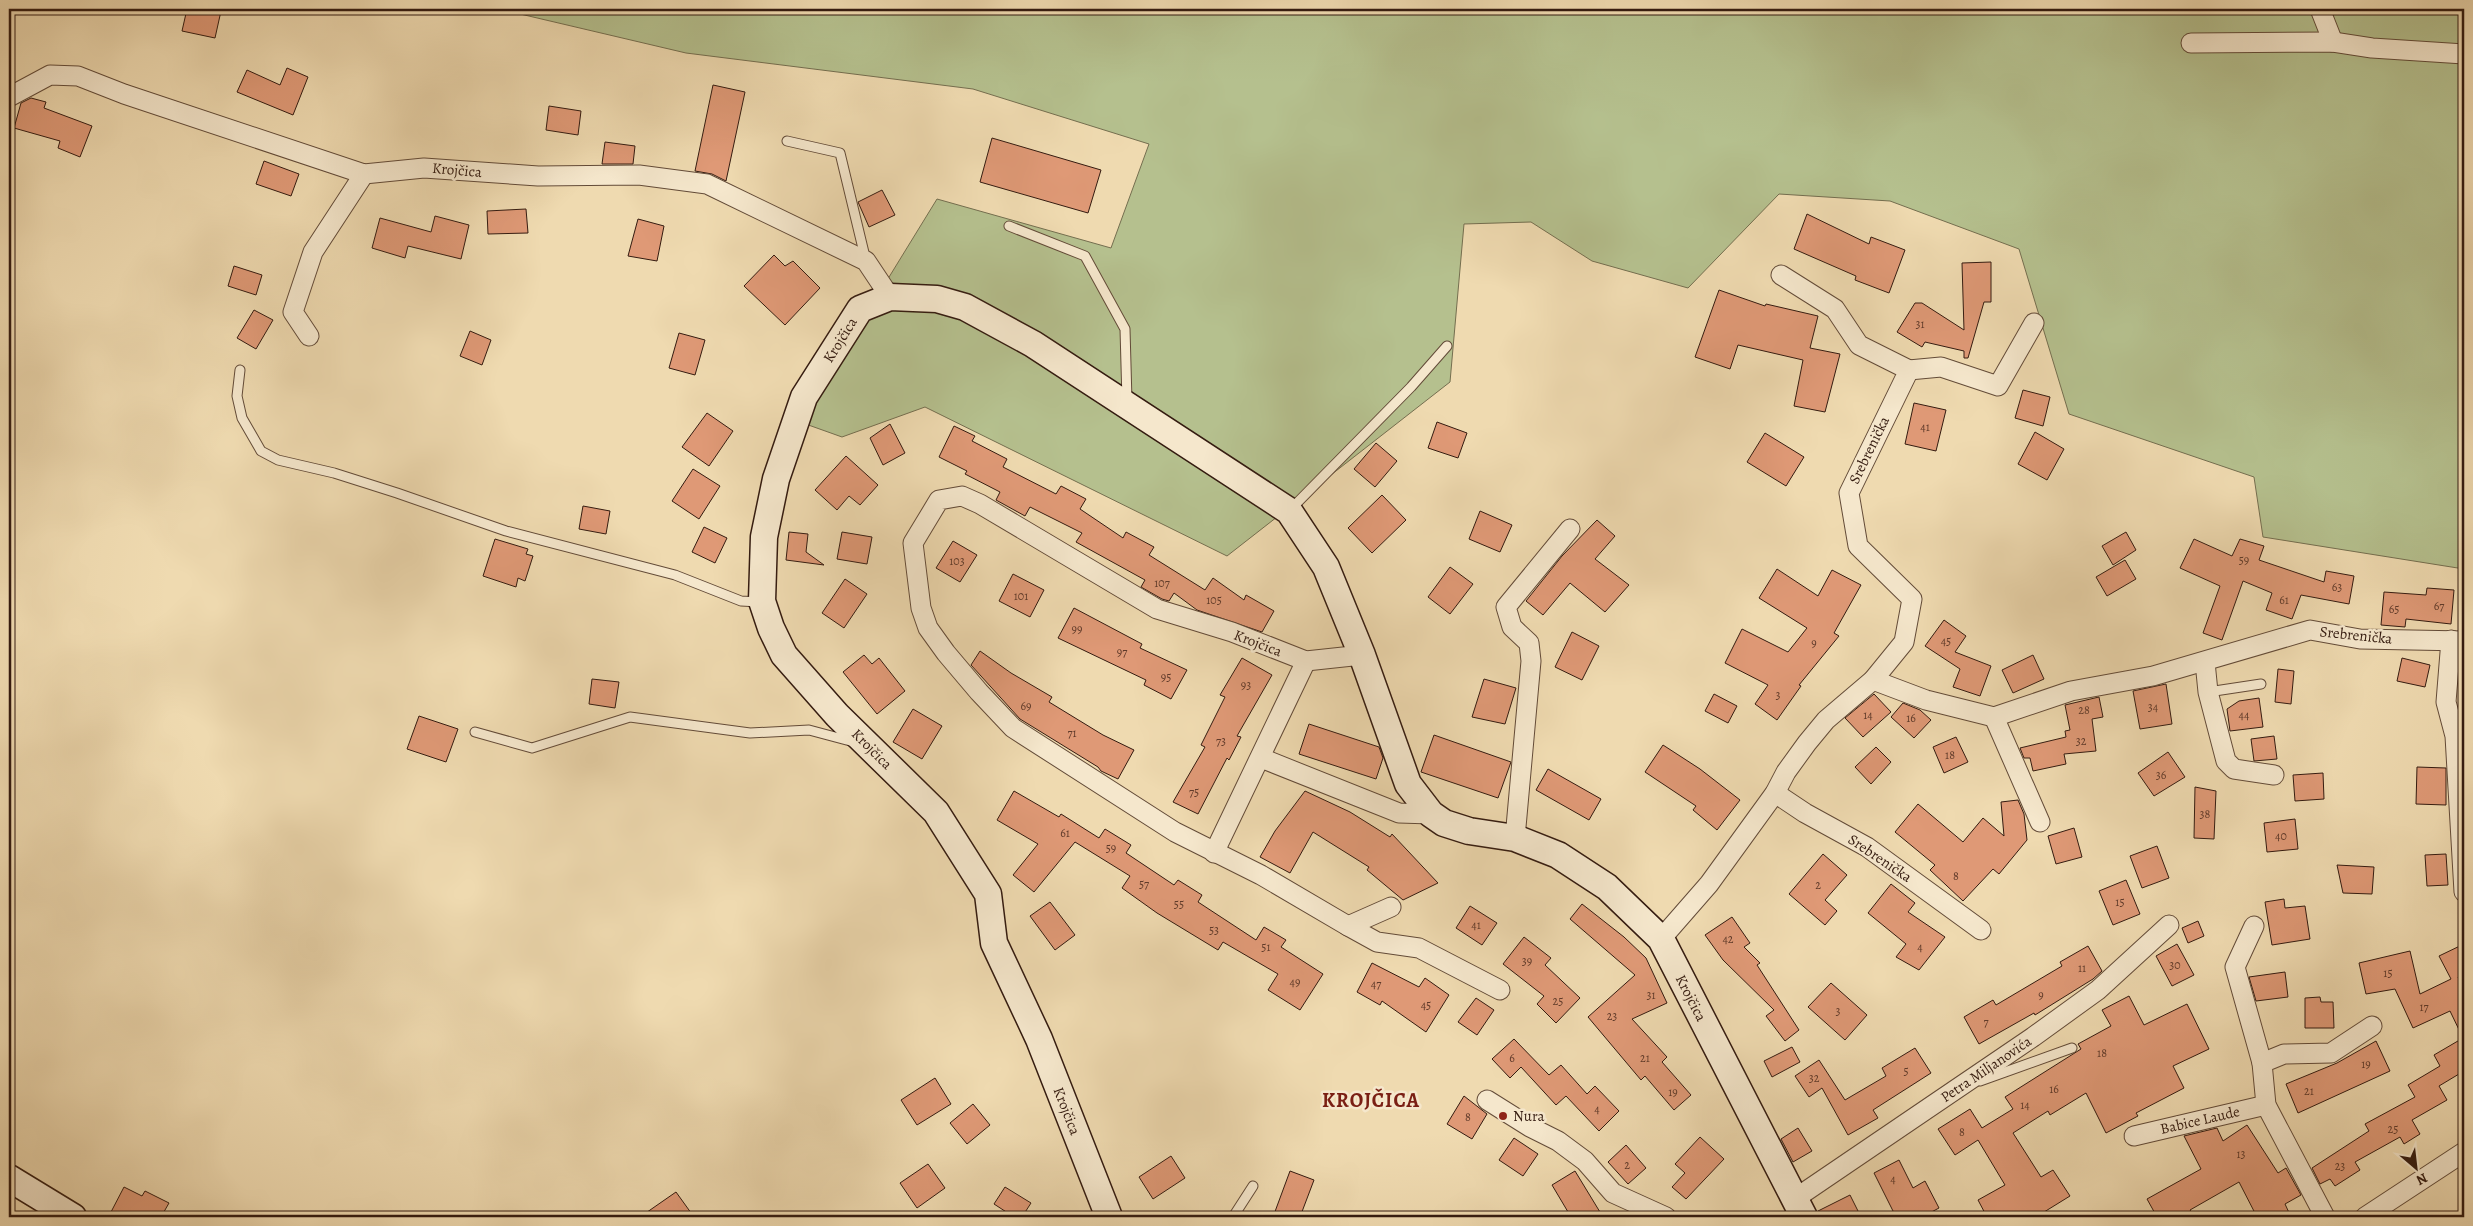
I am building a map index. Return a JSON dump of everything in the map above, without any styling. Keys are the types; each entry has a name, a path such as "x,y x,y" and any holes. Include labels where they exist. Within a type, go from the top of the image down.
{"main road":[{"name":"Krojčica","path":"1109,1217 1039,1039 994,943 988,894 936,812 837,715 784,656 771,628 762,601 761,576 766,527 776,479 804,397 860,308 890,297 937,299 965,307 1033,344 1289,511 1326,567 1362,655 1408,784 1431,814 1444,823 1469,831 1515,838 1558,855 1607,887 1661,939 1799,1209"},
{"path":"9,1178 73,1217"}],"street":[{"path":"2320,9 2333,42"},
{"path":"2191,43 2333,42 2372,48 2464,54"},
{"name":"Krojčica","path":"9,97 50,75 78,76 124,94 364,174 424,168 538,176 639,175 707,184 866,261"},
{"path":"309,336 294,312 313,252 364,174"},
{"path":"866,261 890,297"},
{"path":"1781,275 1835,309 1859,345 1909,370 1941,367 1998,386 2034,323"},
{"name":"Srebrenička","path":"1661,939 1710,884 1775,793 1786,772 1826,720 1873,680 1904,642 1912,599 1858,546 1849,493 1909,370"},
{"name":"Krojčica","path":"1362,655 1306,661 1232,632 1157,608 980,504 962,496 939,500 913,544 914,568 923,615 928,628 979,692 1013,728 1176,832 1214,853 1261,875 1377,942 1419,948 1500,990"},
{"path":"1515,838 1530,679 1529,643 1512,626 1506,607 1570,529"},
{"name":"Srebrenička","path":"1994,717 2071,691 2153,676 2310,630 2360,639 2458,641 2446,702 2455,736 2464,892"},
{"path":"1214,853 1306,661"},
{"path":"2205,662 2208,692 2226,761 2234,769 2274,775"},
{"path":"1873,680 1926,700 1994,717 2040,822"},
{"path":"1261,758 1399,813 1431,814"},
{"name":"Srebrenička","path":"1775,793 1805,814 1867,847 1981,930"},
{"path":"1348,926 1391,907"},
{"name":"Petra Miljanovića","path":"1799,1209 1958,1089 2098,990 2169,925"},
{"path":"2254,926 2235,967 2262,1062 2266,1104 2325,1217"},
{"path":"2262,1062 2284,1054 2331,1053 2372,1026"},
{"path":"1487,1100 1530,1127 1558,1141 1585,1161 1613,1193 1666,1217"},
{"name":"Babice Laude","path":"2134,1136 2266,1104"},
{"path":"2365,1217 2464,1152"}],"lane":[{"path":"787,141 840,153 866,261"},
{"path":"1009,226 1085,256 1125,328 1128,406"},
{"path":"1289,511 1411,387 1447,346"},
{"path":"240,370 237,396 242,418 262,451 278,460 334,473 397,492 524,536 675,575 740,601 751,603 762,601"},
{"path":"2208,692 2261,684"},
{"path":"475,732 532,748 630,717 750,733 809,730 869,746"},
{"path":"1958,1089 2072,1048"},
{"path":"1233,1217 1253,1186"}],"green space":[{"path":"499,9 2210,9 2212,11 2464,9 2464,569 2263,537 2254,477 2069,414 2019,249 1890,201 1779,194 1688,288 1592,261 1531,222 1464,224 1450,382 1227,556 925,407 842,437 800,422 937,199 1111,248 1149,144 973,89 686,53"}],"building":[{"path":"187,9 221,11 215,38 182,31"},
{"path":"287,68 308,77 293,115 237,92 247,70 280,85"},
{"path":"713,85 745,92 726,181 712,174 695,171"},
{"path":"31,98 46,102 44,108 92,126 80,157 58,148 60,141 14,128 21,103"},
{"path":"549,106 581,111 578,135 546,130"},
{"path":"992,138 1101,170 1088,213 980,182"},
{"path":"605,142 635,146 633,164 602,164"},
{"path":"264,161 299,174 291,196 256,184"},
{"path":"882,190 895,215 869,227 858,202"},
{"path":"526,209 528,233 488,234 487,211"},
{"path":"1807,214 1869,244 1871,237 1905,250 1889,293 1855,280 1856,276 1794,249"},
{"path":"435,216 469,225 461,259 408,246 405,258 372,248 380,218 431,232"},
{"path":"638,219 664,226 657,261 628,256"},
{"path":"774,255 785,266 793,261 820,288 785,325 744,286"},
{"path":"1991,262 1991,302 1984,302 1968,358 1964,358 1964,351 1925,342 1922,347 1897,332 1915,303 1922,303 1964,330 1962,263"},
{"path":"234,266 262,275 256,295 228,286"},
{"path":"1719,290 1765,306 1766,304 1818,316 1810,348 1840,354 1825,412 1794,406 1803,360 1738,345 1730,369 1695,357"},
{"path":"254,310 273,320 256,349 237,338"},
{"path":"470,331 491,340 482,365 460,356"},
{"path":"679,333 705,340 695,375 669,368"},
{"path":"2023,390 2050,397 2043,426 2015,418"},
{"path":"1914,403 1946,410 1936,451 1905,444"},
{"path":"707,413 733,431 709,466 682,447"},
{"path":"1437,422 1467,433 1458,458 1428,448"},
{"path":"890,424 905,453 883,465 870,438"},
{"path":"954,426 975,436 972,441 1007,459 1003,467 1056,494 1061,486 1086,499 1080,509 1123,538 1126,532 1154,547 1149,555 1205,590 1213,578 1244,600 1246,595 1274,611 1262,632 1197,610 1174,593 1169,601 1162,599 1141,587 1145,580 1076,542 1082,533 1030,507 1025,516 996,500 1000,492 965,474 967,471 939,457"},
{"path":"2035,432 2064,449 2047,480 2018,464"},
{"path":"1765,433 1804,457 1786,486 1747,462"},
{"path":"1376,443 1397,461 1375,487 1354,469"},
{"path":"846,456 878,485 860,505 849,496 837,510 815,490"},
{"path":"693,469 720,486 699,519 672,501"},
{"path":"1382,495 1406,520 1372,553 1348,528"},
{"path":"583,506 610,511 606,534 579,529"},
{"path":"1480,511 1512,525 1500,552 1469,539"},
{"path":"1597,520 1615,536 1595,559 1629,585 1605,612 1570,583 1543,615 1526,601 1562,556"},
{"path":"704,527 727,538 715,563 692,552"},
{"path":"789,532 808,534 806,552 824,565 786,560"},
{"path":"842,532 872,537 867,564 837,559"},
{"path":"2126,532 2136,550 2113,565 2102,546"},
{"path":"495,539 528,549 526,554 533,556 525,581 518,578 516,587 483,576"},
{"path":"2194,539 2232,556 2240,539 2264,546 2259,560 2324,582 2326,571 2354,576 2349,604 2301,595 2292,619 2266,610 2272,593 2243,581 2222,640 2203,633 2220,586 2180,568"},
{"path":"953,541 977,555 960,582 936,568"},
{"path":"2125,560 2136,579 2107,596 2096,577"},
{"path":"1450,567 1473,584 1450,614 1428,597"},
{"path":"1777,569 1818,596 1832,570 1861,585 1834,633 1839,636 1799,685 1801,686 1777,720 1755,704 1768,685 1725,663 1742,629 1788,652 1807,628 1759,598"},
{"path":"1013,574 1044,590 1030,617 999,601"},
{"path":"845,579 867,594 844,628 822,613"},
{"path":"2427,588 2454,590 2451,624 2406,619 2405,627 2381,625 2384,592 2426,595"},
{"path":"1074,608 1142,644 1140,648 1187,670 1171,699 1144,685 1146,680 1058,638"},
{"path":"1944,620 1966,636 1955,652 1991,666 1980,696 1953,687 1960,669 1925,646"},
{"path":"1572,632 1599,646 1582,680 1555,667"},
{"path":"980,651 1011,673 1052,697 1049,702 1103,735 1134,750 1118,779 1101,771 1098,767 1020,719 971,665"},
{"path":"864,655 872,664 879,658 905,691 877,714 843,672"},
{"path":"2033,655 2044,679 2013,693 2002,670"},
{"path":"1242,658 1272,675 1237,736 1241,737 1229,760 1227,758 1198,814 1173,802 1205,747 1201,745 1225,697 1220,695"},
{"path":"2402,658 2430,665 2425,687 2397,681"},
{"path":"2278,669 2294,671 2291,704 2275,702"},
{"path":"592,679 619,682 615,708 589,704"},
{"path":"1484,679 1516,688 1505,724 1472,717"},
{"path":"2166,684 2172,724 2140,729 2133,691"},
{"path":"1714,694 1737,706 1728,723 1705,711"},
{"path":"1874,694 1891,712 1863,737 1845,718"},
{"path":"2099,697 2103,717 2092,719 2096,751 2064,754 2066,764 2033,771 2030,758 2024,758 2020,748 2066,737 2065,731 2070,730 2065,705"},
{"path":"2259,698 2263,727 2230,731 2227,709 2239,701"},
{"path":"1903,703 1920,710 1931,720 1914,738 1891,717"},
{"path":"913,709 942,726 922,759 893,742"},
{"path":"419,716 458,729 446,762 407,749"},
{"path":"1309,724 1379,747 1383,758 1376,779 1299,754"},
{"path":"1434,735 1511,762 1498,798 1421,772"},
{"path":"2274,736 2277,759 2254,761 2251,739"},
{"path":"1956,737 1968,762 1944,773 1933,747"},
{"path":"1663,745 1700,769 1740,800 1717,830 1693,810 1696,806 1645,772"},
{"path":"1876,747 1891,762 1871,784 1855,767"},
{"path":"2168,752 2185,777 2154,796 2138,773"},
{"path":"2417,767 2446,768 2446,805 2416,804"},
{"path":"1548,769 1601,799 1589,820 1536,790"},
{"path":"2323,773 2324,799 2295,801 2293,775"},
{"path":"2195,787 2216,791 2214,839 2194,838"},
{"path":"1014,791 1059,817 1061,814 1099,838 1105,829 1131,845 1126,853 1174,885 1178,880 1202,895 1198,902 1256,940 1264,927 1286,940 1281,947 1323,974 1300,1010 1268,990 1278,974 1223,942 1218,950 1157,913 1122,888 1130,876 1075,842 1034,892 1013,875 1038,844 997,820"},
{"path":"1305,791 1350,812 1390,837 1392,834 1438,883 1403,900 1367,870 1369,867 1313,832 1290,873 1260,857 1275,831"},
{"path":"2018,800 2024,814 2027,840 1999,874 1993,869 1963,901 1930,870 1935,865 1895,832 1918,804 1963,842 1983,818 2004,836 2001,802"},
{"path":"2295,819 2298,849 2267,852 2264,823"},
{"path":"2074,828 2082,857 2056,864 2048,836"},
{"path":"2157,846 2169,878 2142,888 2130,856"},
{"path":"1823,854 1847,875 1825,900 1837,911 1825,925 1789,894"},
{"path":"2446,854 2448,885 2427,886 2425,855"},
{"path":"2337,865 2374,867 2372,894 2343,893"},
{"path":"2126,880 2140,914 2113,925 2099,891"},
{"path":"1891,884 1915,903 1908,912 1945,937 1919,970 1896,957 1906,944 1868,913"},
{"path":"2284,899 2285,908 2305,906 2310,939 2272,945 2265,902"},
{"path":"1050,902 1075,935 1055,950 1030,916"},
{"path":"1582,904 1624,937 1646,958 1667,1003 1632,1019 1667,1057 1662,1062 1691,1095 1674,1110 1645,1076 1641,1080 1588,1017 1635,975 1570,919"},
{"path":"1470,906 1497,923 1482,945 1456,928"},
{"path":"1732,917 1750,943 1744,947 1760,963 1757,965 1799,1030 1785,1041 1766,1016 1774,1010 1723,960 1705,935"},
{"path":"2198,921 2204,936 2188,943 2182,928"},
{"path":"1524,937 1551,958 1545,965 1580,998 1556,1023 1537,1004 1544,996 1503,964"},
{"path":"2177,944 2194,975 2172,986 2156,956"},
{"path":"2464,944 2464,974 2458,977 2464,989 2464,1071 2439,1086 2447,1100 2412,1120 2420,1134 2404,1144 2400,1137 2355,1162 2360,1170 2335,1186 2330,1179 2320,1184 2312,1168 2369,1131 2365,1124 2415,1097 2408,1085 2440,1066 2434,1055 2463,1038 2450,1011 2413,1028 2395,989 2366,994 2359,963 2410,951 2420,994 2451,979 2439,956"},
{"path":"2088,946 2102,971 2093,979 2035,1015 2034,1013 1979,1044 1964,1017 1993,1000 1996,1005 2062,966 2060,962"},
{"path":"1372,963 1419,987 1425,978 1449,995 1426,1032 1382,1001 1380,1005 1357,992"},
{"path":"2285,972 2288,997 2256,1001 2249,977"},
{"path":"1831,983 1867,1015 1845,1040 1808,1007"},
{"path":"2129,996 2144,1025 2187,1004 2209,1049 2173,1066 2184,1088 2136,1113 2138,1116 2106,1133 2086,1093 2050,1115 2048,1111 2013,1133 2041,1177 2053,1170 2070,1196 2036,1217 1987,1217 1978,1200 2005,1185 1978,1140 1955,1155 1938,1129 1970,1109 1982,1128 2013,1109 2005,1097 2081,1049 2078,1044 2111,1026 2102,1010"},
{"path":"2320,997 2321,1002 2333,1002 2334,1028 2305,1028 2305,998"},
{"path":"1476,998 1494,1010 1477,1035 1458,1022"},
{"path":"1514,1039 1549,1075 1561,1065 1587,1094 1595,1086 1619,1111 1599,1131 1566,1096 1556,1105 1521,1067 1510,1078 1492,1059"},
{"path":"2376,1041 2390,1071 2298,1113 2286,1084 2337,1063"},
{"path":"1792,1047 1800,1062 1772,1077 1764,1061"},
{"path":"1915,1048 1931,1073 1873,1110 1878,1118 1848,1135 1822,1088 1809,1097 1795,1076 1819,1060 1845,1100 1886,1076 1882,1068"},
{"path":"935,1078 951,1104 917,1125 901,1100"},
{"path":"1464,1096 1487,1114 1472,1139 1447,1124"},
{"path":"973,1104 990,1125 967,1144 950,1123"},
{"path":"2247,1125 2278,1173 2286,1168 2301,1195 2285,1204 2291,1217 2257,1217 2239,1182 2190,1210 2195,1217 2157,1217 2147,1199 2201,1169 2184,1136 2217,1128 2223,1141"},
{"path":"1798,1128 1812,1151 1793,1162 1781,1139"},
{"path":"1700,1137 1724,1159 1686,1199 1672,1187 1685,1173 1675,1164"},
{"path":"1514,1138 1538,1154 1523,1176 1499,1160"},
{"path":"1626,1145 1646,1168 1628,1184 1608,1162"},
{"path":"1171,1156 1185,1178 1153,1199 1139,1177"},
{"path":"1899,1160 1913,1188 1925,1181 1939,1208 1922,1217 1896,1217 1874,1173"},
{"path":"928,1164 945,1188 917,1208 900,1183"},
{"path":"1290,1171 1314,1180 1300,1217 1273,1217"},
{"path":"1575,1171 1603,1217 1571,1217 1552,1185"},
{"path":"124,1187 142,1196 145,1191 169,1203 161,1217 122,1217 111,1212"},
{"path":"1005,1187 1031,1203 1022,1217 1014,1217 994,1204"},
{"path":"676,1192 694,1217 640,1217"},
{"path":"1850,1195 1861,1217 1819,1217 1818,1211"}],"place":[{"name":"Nura","path":"1503,1116"}],"district":[{"name":"KROJČICA","path":"1371,1100"}]}
